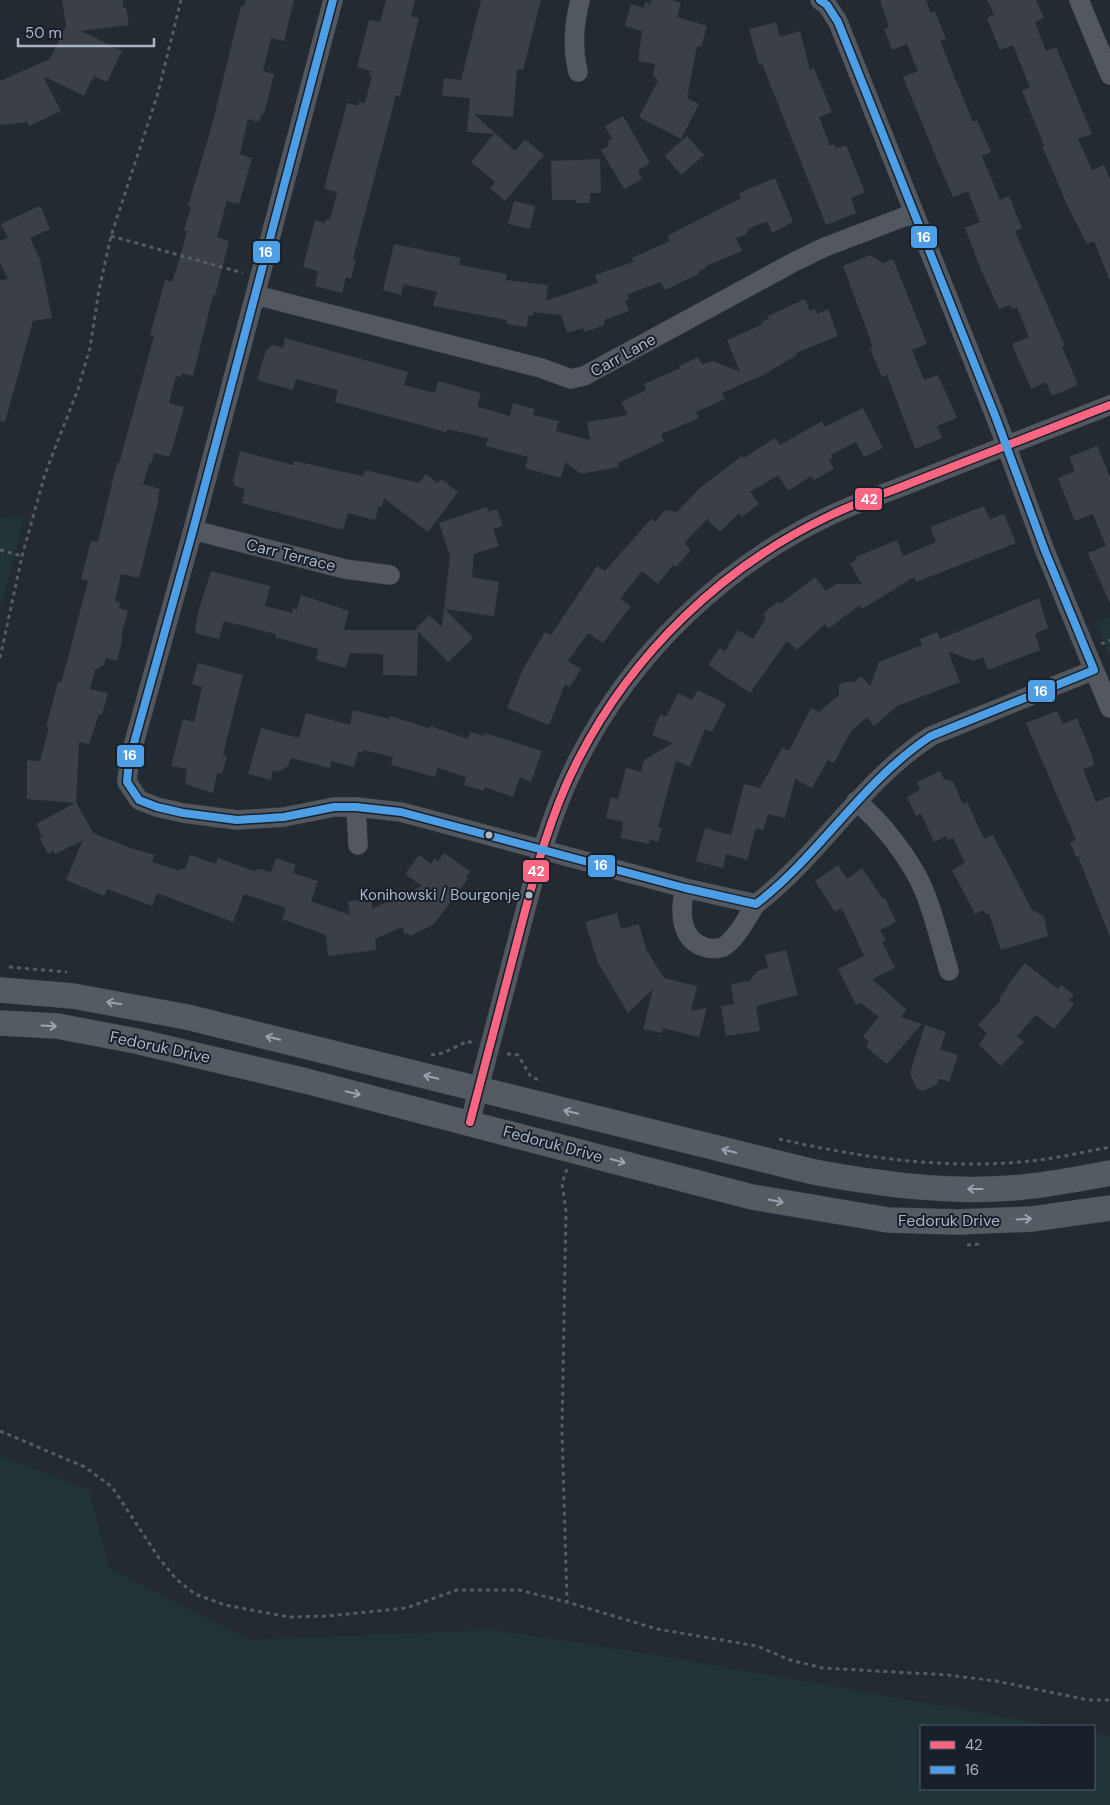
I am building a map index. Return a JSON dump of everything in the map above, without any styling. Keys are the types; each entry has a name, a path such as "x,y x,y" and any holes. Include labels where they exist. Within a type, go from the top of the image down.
{"main road":[{"name":"Fedoruk Drive","path":"0,990 73,996 187,1017 814,1172 870,1182 924,1187 1012,1188 1110,1173"},
{"name":"Fedoruk Drive","path":"0,1023 57,1026 136,1041 470,1122 752,1197 888,1220 958,1222 1032,1219 1110,1208"}],"street":[{"path":"333,0 193,530 128,761 127,782 139,800 157,807 211,818 261,819 334,808 356,807 409,814 685,888 756,904"},
{"path":"578,72 573,40 580,0"},
{"path":"820,0 827,5 838,22 1006,445 1045,550 1110,708"},
{"path":"1079,0 1110,75"},
{"name":"Carr Lane","path":"257,286 541,368 571,379 584,376 825,247 914,213"},
{"path":"470,1122 532,885 560,801 578,760 606,712 659,642 712,590 766,552 830,516 1110,405"},
{"name":"Carr Terrace","path":"193,530 345,569 390,575"},
{"path":"685,888 681,902 686,932 696,945 709,949 722,947 732,938 756,904 776,889 856,801 895,762 931,736 1094,670"},
{"path":"856,801 869,811 915,873 925,893 949,971"},
{"path":"356,807 358,845"}],"path":[{"path":"0,658 22,556 45,474 78,389 90,348 99,290 112,236 158,93 181,0"},
{"path":"112,236 257,286"},
{"path":"0,550 22,556"},
{"path":"489,1048 518,1055 531,1076 549,1083"},
{"path":"776,1139 893,1160 952,1165 1032,1161 1110,1147"},
{"path":"567,1167 562,1183 566,1211 562,1430 567,1602"},
{"path":"0,1431 85,1467 112,1487 159,1558 176,1579 195,1594 225,1605 289,1618 406,1608 456,1590 518,1590 567,1602 657,1629 757,1646 790,1660 822,1668 948,1675 996,1681 1088,1700 1110,1700"}],"green space":[{"path":"25,515 0,609 0,518"},
{"path":"1110,616 1110,657 1096,622"},
{"path":"0,1456 89,1490 109,1568 250,1640 493,1630 662,1656 1049,1725 920,1725 920,1790 1095,1790 1095,1733 1110,1736 1110,1805 0,1805"}],"building":[{"path":"62,0 123,0 123,8 126,7 129,25 81,31 122,51 107,82 94,76 84,96 43,76 61,111 29,126 27,122 0,125 0,81 50,59 66,26"},
{"path":"246,0 294,0 284,41 271,38 263,71 274,74 264,114 262,113 259,122 248,119 240,154 252,158 239,204 227,201 217,237 229,241 215,296 213,295 193,376 183,373 181,377 176,376 169,403 184,407 173,446 169,457 154,453 143,484 160,489 157,499 159,499 139,578 121,574 115,601 120,603 119,608 128,611 121,636 123,637 117,661 106,658 104,665 95,670 90,689 108,693 102,715 99,714 89,744 79,742 76,802 93,833 133,849 155,855 152,862 180,871 181,868 185,870 190,855 216,864 218,858 254,871 259,869 271,872 276,858 296,865 293,873 318,881 311,901 350,915 348,901 371,899 372,909 422,886 405,874 419,855 431,864 435,858 438,861 444,853 470,871 466,877 468,879 434,924 410,936 408,933 405,935 402,927 375,939 376,950 328,956 326,935 282,919 286,908 244,894 233,922 157,893 152,906 107,889 104,896 66,880 83,840 55,854 53,851 48,854 39,837 42,836 36,824 75,803 27,799 27,760 40,761 49,727 46,727 58,682 61,682 88,581 81,579 91,541 98,542 117,463 119,464 154,336 150,335 165,280 172,282 179,261 187,231 184,230 191,207 188,206 212,125 241,6 244,6"},
{"path":"386,0 415,0 411,16 419,18 400,96 396,95 353,259 356,260 351,279 346,277 342,293 315,286 318,271 303,267 315,220 325,223 326,219 330,220 337,192 324,188 347,103 358,106 359,102 365,103 372,76 369,75 371,71 357,67 369,20 380,22"},
{"path":"481,0 541,0 523,70 517,69 513,117 474,114 515,151 525,139 544,155 505,201 490,188 495,182 471,162 494,134 467,132 470,98 442,96 444,78 461,80"},
{"path":"652,0 672,0 681,3 677,17 707,26 701,47 697,46 687,98 699,104 681,139 639,117 658,81 653,75 655,64 638,61 642,31 625,26 631,4 644,8 645,2 650,4"},
{"path":"880,0 926,0 931,13 935,11 946,39 940,41 973,122 977,120 991,152 982,156 1000,200 1009,196 1022,228 1015,231 1065,346 1062,347 1078,385 1052,396 1046,382 1031,389 1012,344 1029,337 1017,307 1012,309 1010,305 999,309 982,272 965,228 980,222 968,191 953,197 903,77 918,71 907,44 892,50 884,29 889,27"},
{"path":"987,0 1036,0 1044,18 1035,22 1046,51 1056,47 1092,134 1078,139 1092,170 1104,165 1110,180 1110,281 1094,241 1087,244 1068,207 1042,146 1044,145 1022,91 1030,87 1013,45 1000,50 987,18 994,15"},
{"path":"776,22 780,37 800,31 810,70 814,68 832,112 819,117 830,146 834,144 836,149 846,145 865,192 851,198 856,213 826,225 762,64 759,65 749,29"},
{"path":"623,116 650,163 638,170 642,179 624,189 601,150 609,146 607,142 612,139 605,126"},
{"path":"687,136 704,155 681,175 665,156"},
{"path":"600,159 601,193 590,193 590,203 576,203 576,200 552,200 551,161"},
{"path":"775,178 793,222 772,233 767,221 748,229 746,235 736,238 742,251 706,266 698,272 699,274 665,290 661,282 628,294 629,299 625,301 629,311 604,320 605,325 584,332 583,328 567,333 561,315 533,312 533,316 528,315 527,327 507,324 507,320 433,306 437,292 404,284 401,295 383,290 394,244 461,258 459,265 507,274 506,280 548,285 546,301 598,283 595,275 633,262 632,258 670,241 667,236 741,198 739,193"},
{"path":"514,201 535,206 530,229 508,224"},
{"path":"37,207 41,207 50,229 30,238 40,259 52,318 33,321 5,422 0,421 0,280 8,279 0,263 0,241 8,238 1,224"},
{"path":"870,255 883,263 893,259 927,344 912,350 924,380 938,375 957,418 937,426 942,438 915,449 887,375 882,377 870,348 873,347 843,266"},
{"path":"805,299 810,311 815,309 817,314 828,309 838,336 796,353 797,355 763,375 722,393 725,399 696,412 699,418 661,434 664,441 618,463 619,467 581,474 565,462 561,478 525,468 528,457 486,446 488,438 447,429 446,432 335,402 338,390 296,379 293,390 257,380 266,350 273,345 283,348 285,338 408,372 404,385 435,393 438,381 481,393 477,407 510,416 513,403 535,409 533,415 559,421 556,431 590,440 587,422 628,415 621,402 646,390 644,384 681,368 679,366 698,357 702,364 713,361 740,372 727,340 763,324 762,322 769,318 768,316"},
{"path":"863,408 883,448 864,457 856,442 831,455 833,458 829,460 834,469 814,480 811,476 788,491 778,475 750,492 759,504 742,517 739,513 720,532 707,519 684,543 691,550 676,567 673,565 658,584 642,571 620,599 631,606 603,643 588,633 568,661 581,669 570,687 565,684 549,725 507,708 523,669 545,632 551,635 597,566 605,571 651,519 655,522 665,510 677,512 701,487 742,456 744,458 775,438 780,445 822,421 825,427"},
{"path":"1097,446 1110,477 1110,604 1088,553 1106,546 1093,514 1075,521 1058,478 1075,471 1069,457"},
{"path":"240,451 293,465 294,461 363,476 365,470 419,483 426,474 438,483 441,479 458,492 428,532 384,498 382,507 379,506 375,520 348,513 343,530 242,503 245,489 235,486 233,481"},
{"path":"984,506 990,519 1004,514 1016,543 916,582 914,577 862,609 860,605 828,629 825,624 797,650 787,641 750,693 708,665 720,648 725,651 738,630 753,639 766,618 763,614 778,601 780,604 815,577 826,591 836,584 862,584 850,564 857,559 856,557 897,540 903,556 936,542 930,527"},
{"path":"487,507 488,512 497,509 503,526 493,529 499,546 474,554 472,577 499,582 494,616 445,609 473,638 448,662 416,629 429,615 442,627 450,556 439,523"},
{"path":"211,571 270,586 265,606 292,613 293,608 297,610 301,595 349,611 344,630 418,630 417,676 383,675 383,654 350,653 346,668 316,660 318,649 275,637 276,634 224,621 219,639 195,633 198,612"},
{"path":"1039,598 1048,628 1035,634 1040,650 988,670 983,657 973,661 948,651 960,682 897,706 874,726 867,717 851,731 834,763 828,760 812,788 795,779 785,818 768,814 763,830 756,828 747,860 726,854 723,868 696,861 705,828 731,835 744,784 760,788 782,748 789,751 811,708 819,712 839,695 839,685 844,682 854,682 861,676 870,686 879,662 922,645 920,639 937,632 940,639"},
{"path":"198,663 243,675 223,755 227,756 222,774 217,773 213,793 185,784 187,769 171,766 183,719 194,722 202,687 192,684"},
{"path":"698,690 726,704 712,732 705,729 690,767 676,761 658,827 662,828 658,842 650,840 649,844 621,838 623,822 606,818 611,797 618,799 626,768 641,772 644,760 673,743 652,735 660,714 666,717 678,693 692,700"},
{"path":"353,710 389,719 390,716 429,728 430,726 468,739 470,732 484,736 485,733 542,751 531,782 520,777 513,797 485,787 484,791 464,785 466,777 438,768 435,777 391,765 393,757 363,750 362,753 358,752 354,767 331,761 330,768 291,758 288,766 278,772 273,770 271,780 248,774 261,728 299,738 306,713 350,725"},
{"path":"1057,711 1063,724 1077,718 1092,755 1094,765 1083,769 1096,802 1110,796 1110,937 1078,856 1076,857 1070,842 1076,840 1026,723"},
{"path":"940,771 944,779 953,782 963,804 967,802 984,839 993,835 1032,910 1044,916 1048,936 1001,950 989,913 986,914 983,910 975,914 952,870 965,863 953,838 948,840 946,836 934,842 921,814 916,816 907,797 920,790 917,782"},
{"path":"838,865 847,879 862,868 883,899 885,898 896,922 880,930 886,940 882,942 895,968 872,979 907,1010 901,1017 922,1024 887,1064 866,1047 869,1042 863,1036 879,1017 861,1003 856,1005 838,969 864,956 842,908 835,912 815,881"},
{"path":"617,913 621,929 639,924 646,949 664,978 697,986 691,1011 707,1008 699,1037 663,1028 662,1033 643,1029 653,989 628,1013 598,963 585,922"},
{"path":"786,950 798,995 756,1006 760,1031 726,1036 721,1006 734,1004 731,984 750,981 757,971 768,968 765,955"},
{"path":"1025,963 1058,989 1061,985 1074,995 1069,1000 1074,1004 1054,1029 1036,1015 1017,1036 1024,1042 1001,1066 979,1045 987,1033 978,1025 1001,1000 999,999 1007,986"},
{"path":"925,1025 946,1032 940,1049 958,1055 949,1082 939,1079 937,1084 923,1091 917,1089 910,1073"}],"transit line":[{"name":"16","path":"333,0 193,530 129,761 127,782 139,800 157,807 183,813 237,820 284,817 334,807 356,807 401,812 685,888 756,904 801,863 884,774 906,754 931,736 1094,670 1045,551 996,418 838,22 827,5 820,0"},
{"name":"42","path":"470,1122 535,874 550,826 568,780 601,720 626,683 654,649 684,617 717,587 752,561 790,537 829,516 1110,405"}],"place":[{"name":"Konihowski / Bourgonje","path":"529,895"}]}
